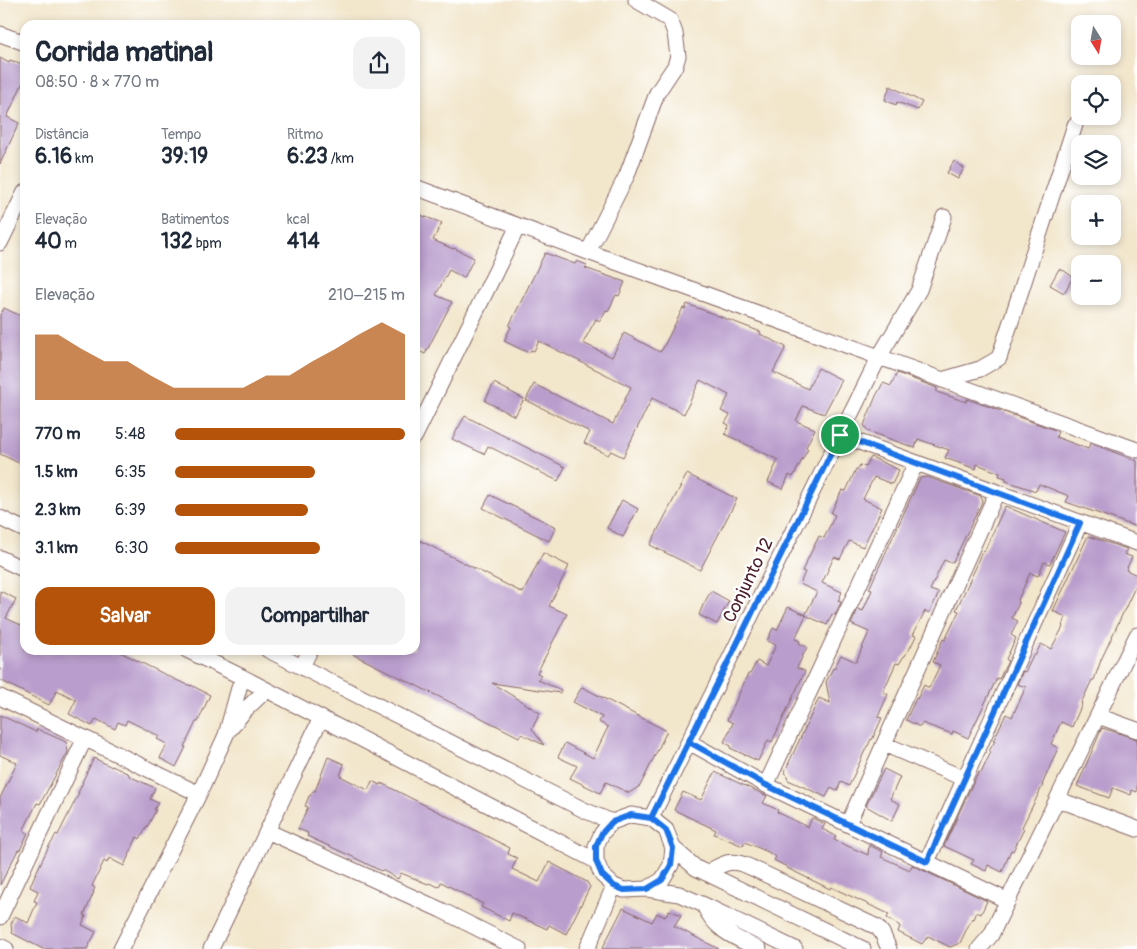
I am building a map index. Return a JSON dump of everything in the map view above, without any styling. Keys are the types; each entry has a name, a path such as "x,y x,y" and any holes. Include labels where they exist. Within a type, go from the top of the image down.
{"street":[{"path":"588,252 628,175 657,93 675,66 678,56 675,33 670,20 636,0"},
{"path":"0,34 20,41"},
{"path":"942,380 980,369 998,358 1075,125"},
{"path":"420,189 588,252 1137,450"},
{"path":"0,243 20,202"},
{"name":"Conjunto 12","path":"651,818 879,357 919,290 944,217"},
{"path":"420,426 518,226"},
{"path":"840,435 1137,543"},
{"path":"766,785 916,463"},
{"path":"848,824 997,492"},
{"path":"0,518 20,528"},
{"path":"927,862 1080,523"},
{"path":"0,558 20,568"},
{"path":"979,949 991,942 1008,900 1137,637"},
{"path":"198,655 596,861"},
{"path":"278,655 584,810 612,822"},
{"path":"302,667 308,655"},
{"path":"121,949 199,794 226,735 242,677"},
{"path":"226,735 244,711 266,690"},
{"path":"0,697 199,794"},
{"path":"1098,716 1137,730"},
{"path":"212,949 321,718"},
{"path":"0,916 85,738"},
{"path":"689,742 766,785 1008,900"},
{"path":"884,744 964,779"},
{"path":"1057,799 1137,829"},
{"path":"795,949 679,894 647,889 624,890 614,886 602,875 596,861 596,846 602,833 612,822 631,815 651,818 666,830 673,848 696,868 863,949"},
{"path":"267,831 442,910 519,949"},
{"path":"647,889 662,880 671,865 673,848"},
{"path":"706,873 731,861 740,863 877,927 882,933 889,949"},
{"path":"587,949 614,886"},
{"path":"704,905 716,925 725,932 759,949"},
{"path":"0,946 6,949"}],"building":[{"path":"0,58 9,63 10,60 20,63 20,89 7,117 19,123 0,164"},
{"path":"890,86 922,102 918,110 897,102 896,105 885,100"},
{"path":"954,161 964,168 958,179 947,173"},
{"path":"420,215 442,223 433,240 474,258 464,278 449,270 436,295 452,302 425,354 420,352"},
{"path":"545,253 575,264 577,261 587,265 585,268 625,282 619,296 616,295 608,311 606,310 600,321 596,319 583,343 612,357 624,333 660,352 683,308 685,309 687,304 761,332 760,334 786,347 773,372 808,389 818,368 842,380 824,414 803,406 796,421 815,429 806,447 808,449 793,477 789,475 783,489 768,482 778,460 725,434 729,425 725,423 730,415 721,411 729,395 700,380 684,414 652,398 623,457 611,451 608,455 584,443 590,432 526,400 534,384 613,424 631,387 539,341 534,351 531,350 529,353 504,341 511,327 509,326"},
{"path":"1059,269 1071,276 1071,281 1064,293 1050,285"},
{"path":"4,308 20,316 20,464 0,454 0,315"},
{"path":"897,373 937,388 937,392 966,402 967,399 1058,431 1056,437 1088,449 1090,443 1137,461 1137,527 1066,502 1069,496 1039,484 1036,491 1006,481 1006,478 999,476 1000,473 977,464 976,469 945,458 949,450 918,439 915,448 868,431 864,425 876,396 883,383 891,386"},
{"path":"494,383 524,399 515,416 485,401"},
{"path":"465,416 565,467 558,481 488,446 484,454 452,439"},
{"path":"871,457 899,470 892,484 874,477 863,499 882,508 863,547 849,541 840,559 834,557 822,583 842,592 838,601 841,602 835,615 832,614 827,625 805,615 817,592 800,584 805,572 802,571 819,536 824,538 835,515 831,513 842,490 846,491 856,469 860,465 866,467"},
{"path":"687,474 737,499 700,570 650,545"},
{"path":"927,477 981,496 982,502 953,562 944,560 930,590 939,593 929,613 925,611 913,635 916,636 909,650 899,664 896,663 883,692 888,694 878,717 882,718 849,786 841,782 837,791 831,788 826,797 788,780 785,771 819,698 830,703 826,682 841,655 856,662 869,632 851,624 858,609 863,611 872,590 869,589 920,478"},
{"path":"490,495 556,527 549,541 483,508"},
{"path":"622,500 638,509 623,537 607,528"},
{"path":"1005,506 1065,532 1050,564 1044,562 1038,576 1030,573 1012,618 1018,621 1011,635 1016,638 1006,659 1008,661 999,679 997,678 968,738 953,731 952,734 922,723 920,727 906,720 924,685 929,688 940,665 933,662 943,639 945,640 959,611 956,610 982,551 984,552"},
{"path":"1088,536 1127,549 1124,554 1132,557 1126,570 1137,575 1137,583 1101,660 1094,680 1092,680 1081,703 1072,727 1061,722 1051,744 1058,748 1043,785 1022,827 1024,829 1013,851 1011,850 1002,872 988,865 986,871 971,864 974,860 944,846 971,787 979,772 981,773 991,752 989,751 1006,714 1012,717 1026,687 1017,684 1023,671 1025,672 1041,644 1051,649 1063,627 1066,617 1053,611"},
{"path":"420,541 523,593 543,553 569,566 549,606 567,614 537,673 541,675 538,680 561,690 560,693 492,683 540,713 532,729 544,745 521,734 519,737 354,655 420,655"},
{"path":"0,591 16,599 6,618 20,625 20,655 126,655 210,695 176,767 160,758 167,744 157,739 159,736 127,720 125,725 118,722 115,729 96,719 92,726 69,714 76,700 57,690 49,705 0,680"},
{"path":"711,591 729,601 717,624 699,615"},
{"path":"788,607 806,615 795,639 807,647 797,668 805,671 772,742 768,740 758,761 730,748 731,746 724,742 733,723 727,720 748,674 750,674 757,661 766,666 776,645 767,641 773,628 777,630"},
{"path":"582,687 667,731 640,786 629,793 606,782 600,793 570,778 577,766 558,757 565,743 593,758 608,727 599,722 602,717 573,702"},
{"path":"0,715 36,732 37,729 66,742 68,752 40,804 37,803 23,831 28,833 0,885 0,798 17,763 0,755"},
{"path":"1102,728 1137,739 1137,792 1132,790 1131,795 1113,788 1109,798 1077,786"},
{"path":"328,757 344,764 340,776 368,790 372,781 380,785 381,783 510,848 508,854 517,858 512,869 539,882 549,862 587,882 590,887 566,934 549,925 547,929 512,913 509,921 481,907 483,904 441,882 439,887 401,873 398,879 307,836 308,833 298,829 308,807 305,806 309,796 315,791"},
{"path":"94,758 155,788 150,799 158,803 140,839 137,837 124,866 109,858 107,863 104,861 92,886 95,888 94,892 84,915 86,916 82,925 96,932 87,949 43,949 12,933 11,924 15,916 28,923 37,902 34,901 38,891 30,887 33,879 50,844 56,834 58,835"},
{"path":"884,769 900,777 890,799 900,804 892,821 866,806"},
{"path":"715,772 767,796 763,803 808,827 812,818 825,824 822,829 836,836 834,840 868,855 869,845 883,852 881,857 910,870 912,865 987,901 981,914 977,912 974,919 972,918 960,943 950,947 928,936 922,944 898,932 900,926 887,918 889,914 787,868 774,860 776,857 768,852 745,842 743,846 714,834 716,830 674,810 683,792 701,800"},
{"path":"623,908 652,922 657,913 665,917 669,910 681,915 674,926 719,949 602,949"}],"route":[{"path":"840,435 651,818 666,830 673,848 671,865 662,880 647,889 624,890 614,886 602,875 596,861 596,846 602,833 612,822 631,815 651,818 689,742 766,785 927,862 1080,523 840,435"}]}
